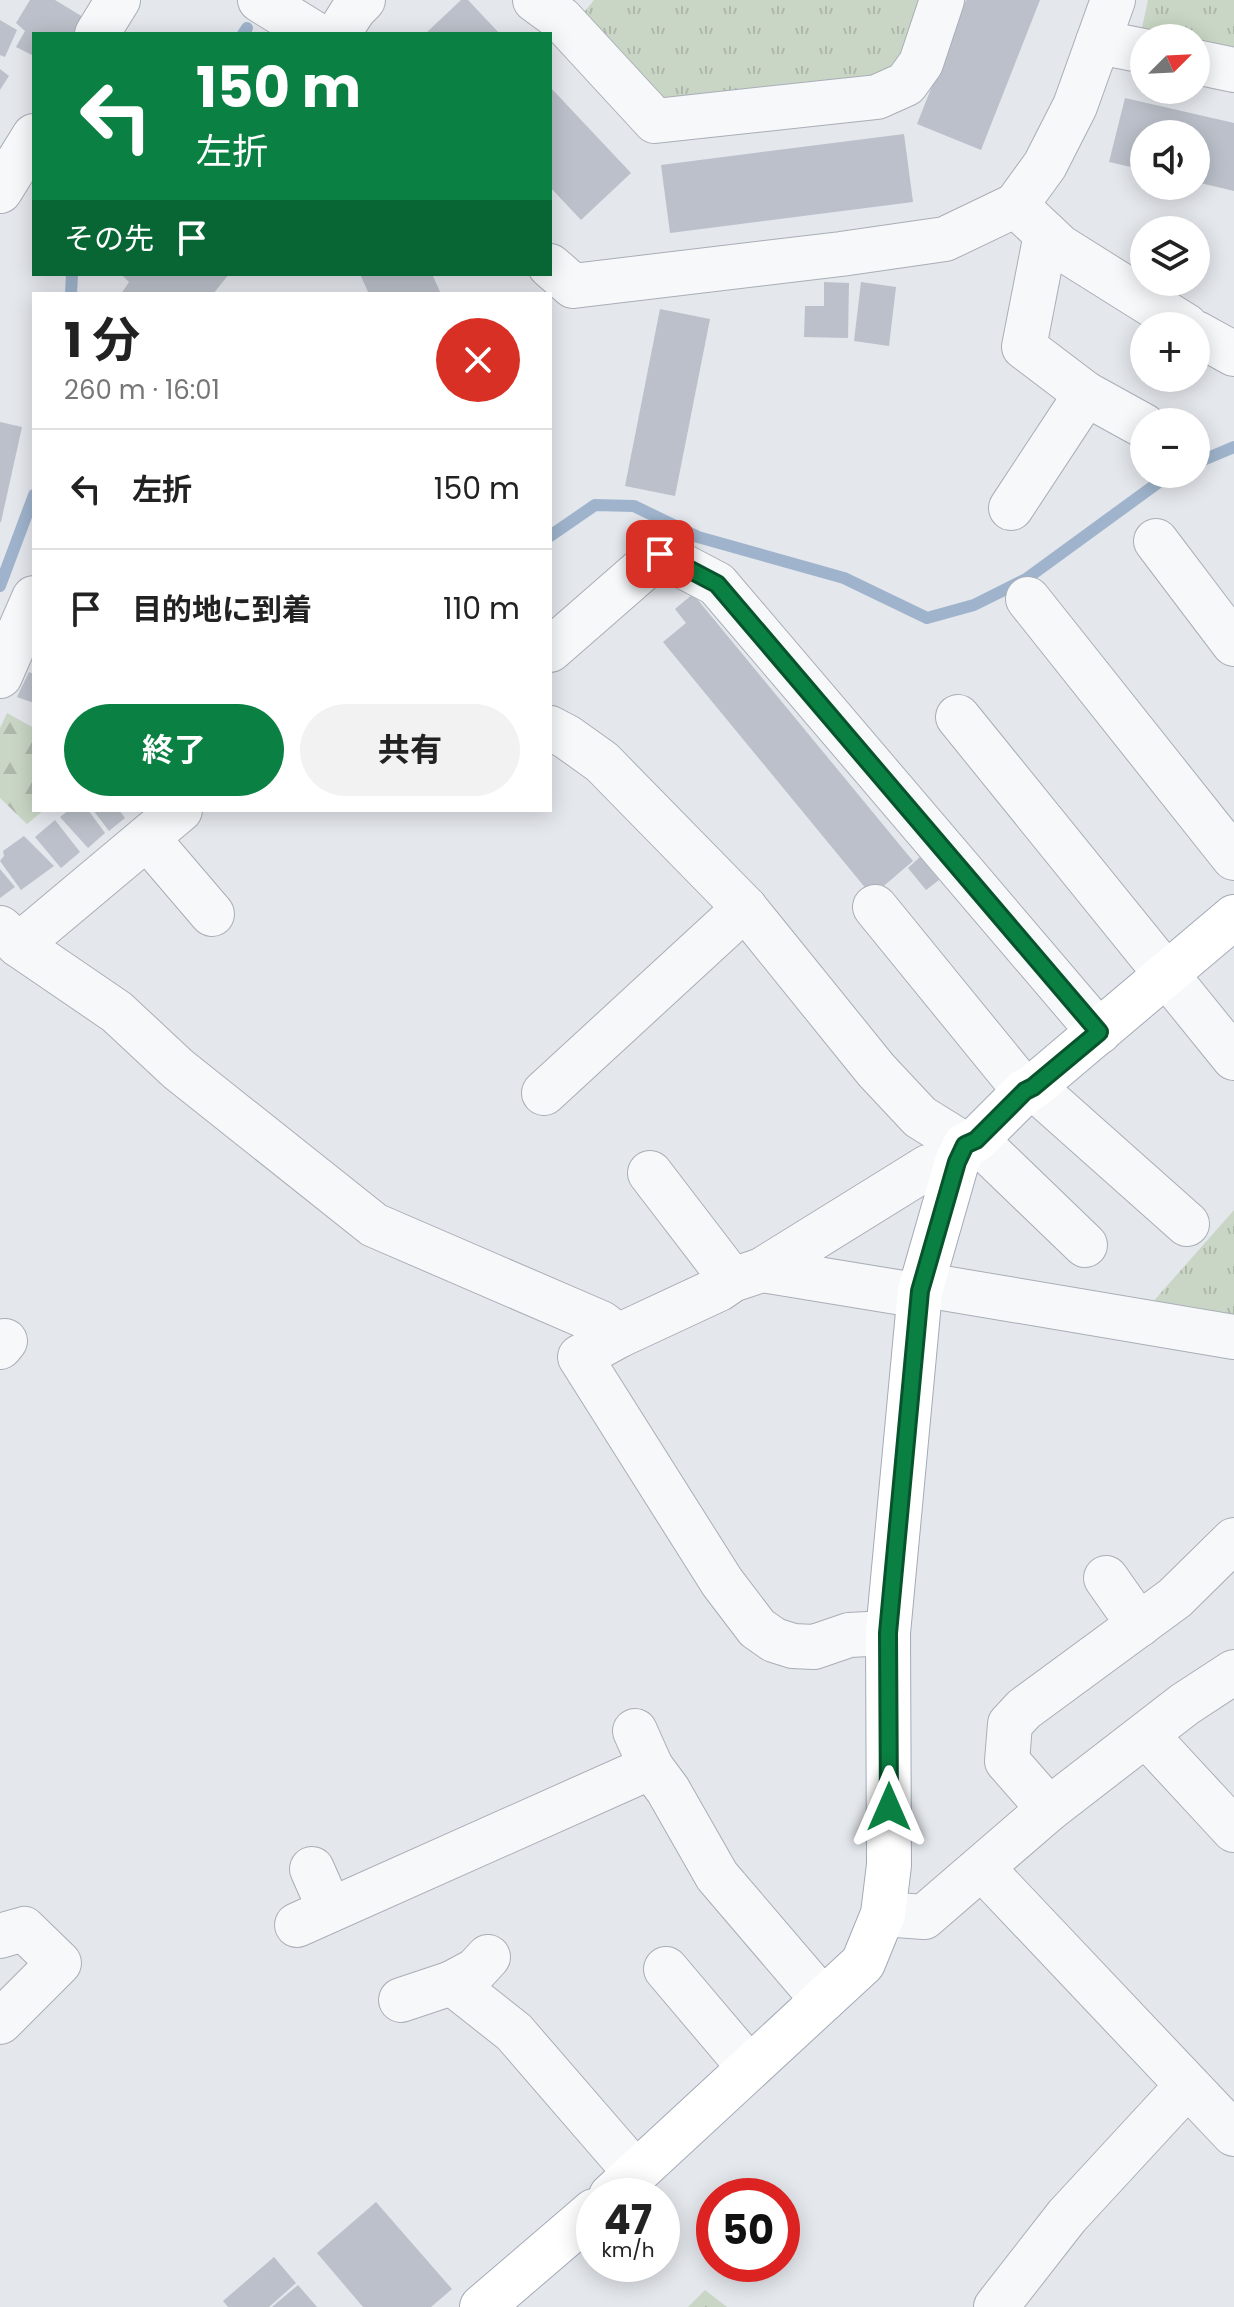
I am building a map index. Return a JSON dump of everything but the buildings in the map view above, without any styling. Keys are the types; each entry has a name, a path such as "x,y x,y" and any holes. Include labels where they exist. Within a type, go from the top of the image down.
{"main road":[{"path":"629,2178 863,1963 883,1914 889,1865 888,1633 920,1291 966,1149 1029,1089 1234,917"},
{"path":"482,2307 576,2226"}],"street":[{"path":"98,32 118,0"},
{"path":"260,0 312,32"},
{"path":"339,32 363,0"},
{"path":"559,6 655,121 877,97 906,84 921,63 942,0"},
{"path":"1113,0 1075,106 1045,165 1031,219 1024,347 1086,394 1130,418"},
{"path":"1098,42 1130,48"},
{"path":"1210,65 1234,70"},
{"path":"0,191 32,139"},
{"path":"561,276 825,256 945,239 1031,219"},
{"path":"1031,219 1060,247 1164,312"},
{"path":"1210,342 1233,356"},
{"path":"1011,508 1086,394"},
{"path":"552,648 660,554 717,584 881,757 983,876 1099,1032"},
{"path":"1160,567 1234,644"},
{"path":"1028,599 1234,858"},
{"path":"0,676 32,603"},
{"path":"958,717 1061,824 1166,973 1234,1058"},
{"path":"552,729 602,762 648,786 876,1070 920,1117 966,1149 1085,1245"},
{"path":"178,812 147,838 9,937 117,1012 178,1069 374,1225 601,1323 618,1336"},
{"path":"147,838 212,914"},
{"path":"875,907 1029,1089 1187,1224"},
{"path":"544,1093 745,908"},
{"path":"888,1633 849,1635 814,1647 793,1646 774,1640 757,1628 722,1582 580,1357 747,1275 928,1167 966,1149"},
{"path":"650,1173 747,1275 909,1294 937,1287 1234,1337"},
{"path":"1049,1809 1007,1761 1010,1724 1024,1709 1175,1598 1234,1540"},
{"path":"1106,1578 1139,1625"},
{"path":"883,1914 924,1917 1049,1809 1185,1704 1234,1672"},
{"path":"1147,1736 1234,1830"},
{"path":"312,1869 313,1918 643,1749 717,1876 823,2000"},
{"path":"983,1869 1234,2134"},
{"path":"0,1936 24,1929 59,1963 0,2022"},
{"path":"401,2000 452,1983 476,1970 488,1957"},
{"path":"666,1969 749,2067"},
{"path":"452,1983 514,2032 619,2178"},
{"path":"996,2307 1067,2216 1187,2086"}],"green space":[{"path":"594,0 923,0 912,75 642,118 566,35"},
{"path":"1148,0 1234,0 1234,68 1210,64 1210,24 1143,24"},
{"path":"7,713 32,727 32,812 42,812 27,824 0,798 0,728"},
{"path":"1234,1210 1234,1338 1143,1313"},
{"path":"705,2290 727,2307 688,2307"}],"waterway":[{"path":"244,32 247,28"},
{"path":"71,292 72,276"},
{"path":"1210,457 1234,447"},
{"path":"552,535 595,505 634,506 698,537 844,578 927,618 974,605 1026,579 1151,488"},
{"path":"0,586 32,500"}],"route":[{"path":"660,554 717,584 1099,1032 1025,1091 976,1140 965,1145 957,1162 920,1291 888,1633 889,1807"}]}
